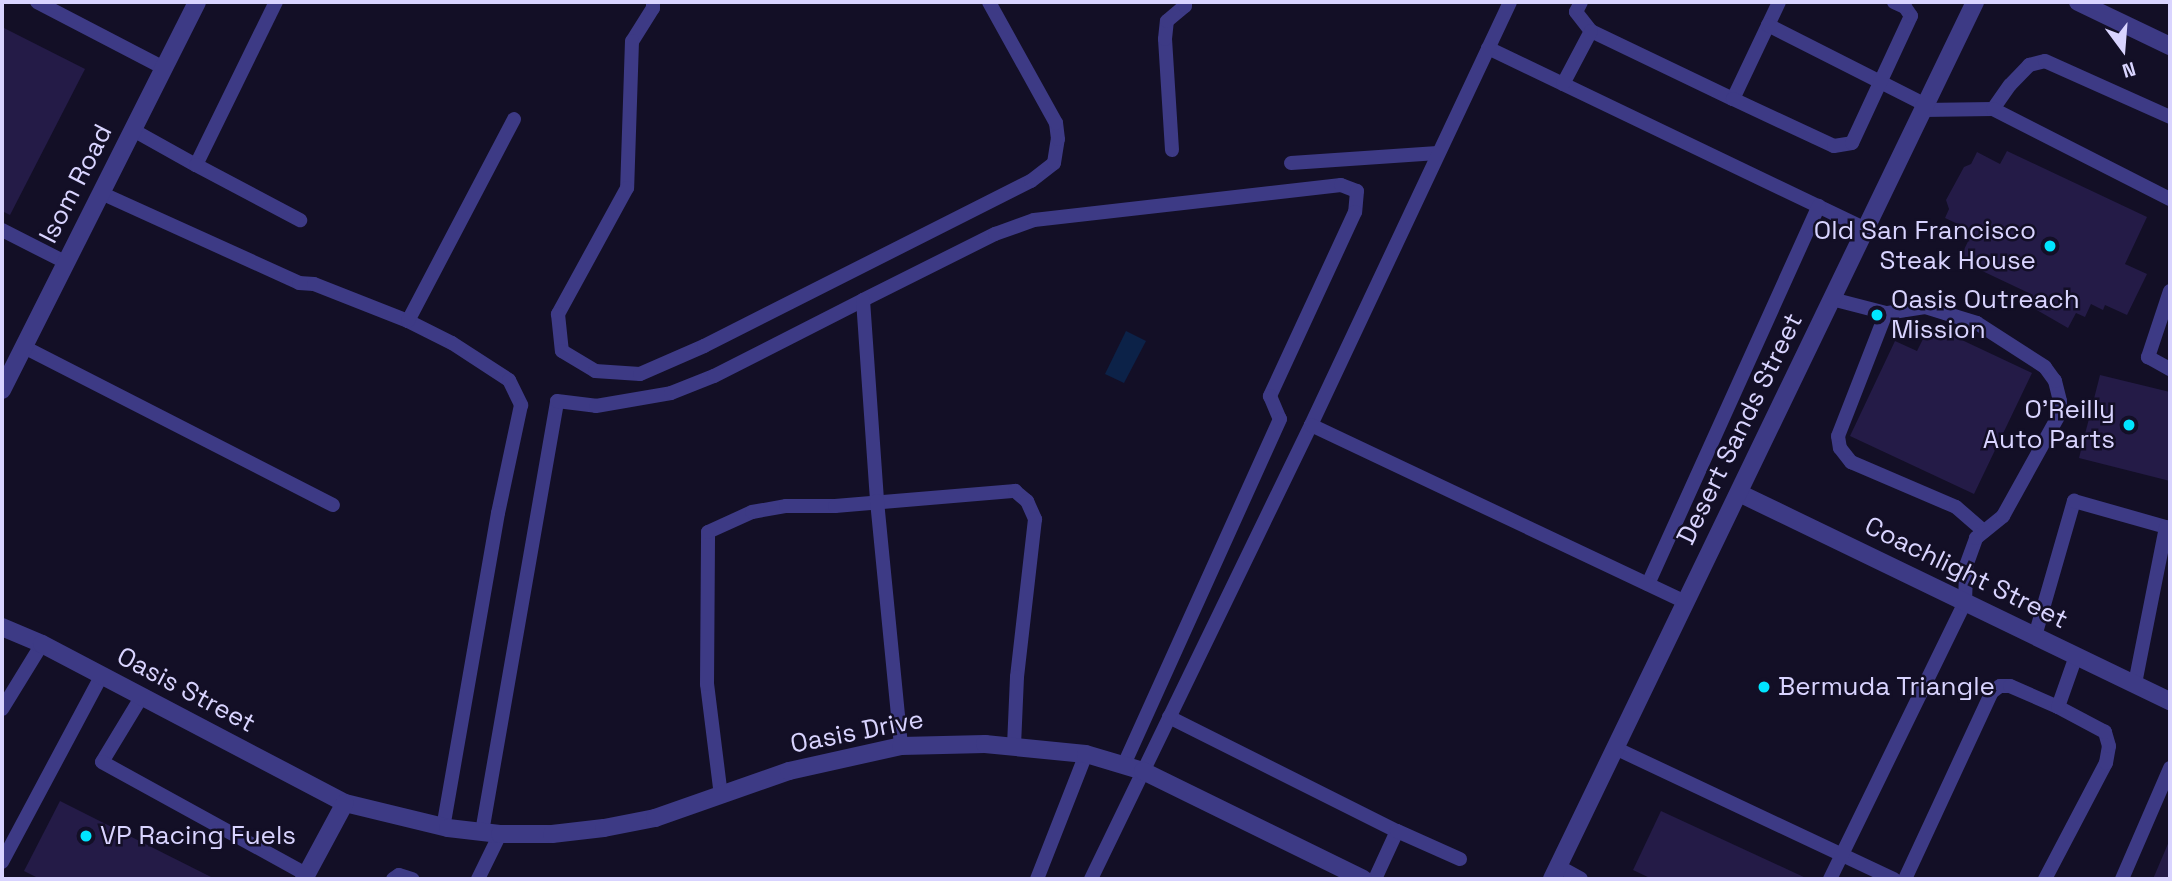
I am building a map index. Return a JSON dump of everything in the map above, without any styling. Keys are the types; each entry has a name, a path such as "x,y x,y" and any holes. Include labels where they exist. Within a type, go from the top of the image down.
{"street":[{"name":"Isom Road","path":"4,381 24,347 197,2"},
{"name":"Desert Sands Street","path":"1555,873 1975,2"},
{"path":"2078,2 2170,46"},
{"name":"Coachlight Street","path":"1739,494 2170,701"},
{"name":"Oasis Street","path":"2,627 42,644 345,803"},
{"name":"Oasis Drive","path":"345,803 443,827 491,833 552,834 655,818 789,771 901,746 943,743 1014,747 1086,754 1143,771 1363,879"},
{"path":"305,877 345,803"}],"lane":[{"path":"37,2 164,68"},
{"path":"196,165 276,2"},
{"path":"653,2 653,8 632,41 626,188 558,314 562,351 595,371 640,374 704,346 1031,181 1054,163 1058,139 1056,123 989,2"},
{"path":"1172,150 1165,39 1167,22 1185,6 1185,2"},
{"path":"1091,879 1311,425 1510,2"},
{"path":"1581,2 1576,12 1591,31 1834,146 1852,143 1911,16 1905,6 1894,2"},
{"path":"1733,99 1779,2"},
{"path":"1768,25 1880,82 1924,108 1993,109 2170,200"},
{"path":"1563,84 1591,31"},
{"path":"1488,48 1866,229"},
{"path":"1993,109 2029,65 2045,61 2170,117"},
{"path":"408,321 514,119"},
{"path":"133,130 300,220"},
{"path":"1291,163 1438,153"},
{"path":"478,879 491,833 557,401 596,406 671,393 714,376 995,234 1034,220 1341,185 1357,191 1355,212 1270,396 1280,419 1124,765"},
{"path":"101,193 299,283 314,284 408,321 452,343 509,380 521,405 498,513 443,827"},
{"path":"1648,584 1819,206"},
{"path":"2,230 65,262"},
{"path":"2170,291 2148,357 2170,369"},
{"path":"1830,879 1965,602 1966,566 1976,538 2003,516 2059,415 2060,401 2055,381 2045,367 1977,323 1925,307 1886,313 1832,299"},
{"path":"863,300 877,501 901,746"},
{"path":"1886,313 1838,436 1840,448 1851,462 1956,507 1984,531"},
{"path":"24,347 333,505"},
{"path":"1311,425 1686,602"},
{"path":"721,796 707,684 708,532 752,512 786,506 835,506 1014,491 1027,501 1035,519 1017,677 1014,747"},
{"path":"2035,636 2074,501 2166,527 2135,684"},
{"path":"2,709 42,644"},
{"path":"2058,707 2076,656"},
{"path":"2,862 102,675"},
{"path":"1905,879 1992,692 2000,686 2010,686 2058,707 2105,732 2109,746 2106,763 2045,879"},
{"path":"142,696 102,762 305,877"},
{"path":"1169,717 1397,831 1460,859"},
{"path":"1615,748 1894,879"},
{"path":"1037,879 1086,754"},
{"path":"2122,879 2170,768"},
{"path":"1376,879 1397,831"},
{"path":"1555,873 1581,879"},
{"path":"393,879 399,875 412,879"}],"water":[{"path":"1126,331 1146,341 1124,383 1105,374"}],"building":[{"path":"2,27 85,69 10,215 2,211"},
{"name":"Old San Francisco Steak House","path":"2007,151 2147,217 2125,264 2147,274 2127,315 2105,305 2103,310 2091,304 2085,317 2076,313 2068,328 2028,305 2033,295 1959,260 1973,231 1945,218 1949,209 1946,200 1964,167 1971,164 1977,152 2000,164"},
{"path":"1930,325 2032,373 1974,494 1850,436 1895,341 1917,351"},
{"name":"O'Reilly Auto Parts","path":"2100,375 2170,392 2170,481 2079,458"},
{"name":"VP Racing Fuels","path":"60,801 215,879 40,879 24,871"},
{"path":"1661,811 1808,879 1652,879 1633,870"},
{"path":"2170,839 2170,879 2153,879"}],"place":[{"name":"Old San Francisco Steak House","path":"2050,246"},
{"name":"Oasis Outreach Mission","path":"1877,315"},
{"name":"O'Reilly Auto Parts","path":"2129,425"},
{"name":"Bermuda Triangle","path":"1764,687"},
{"name":"VP Racing Fuels","path":"86,836"}]}
